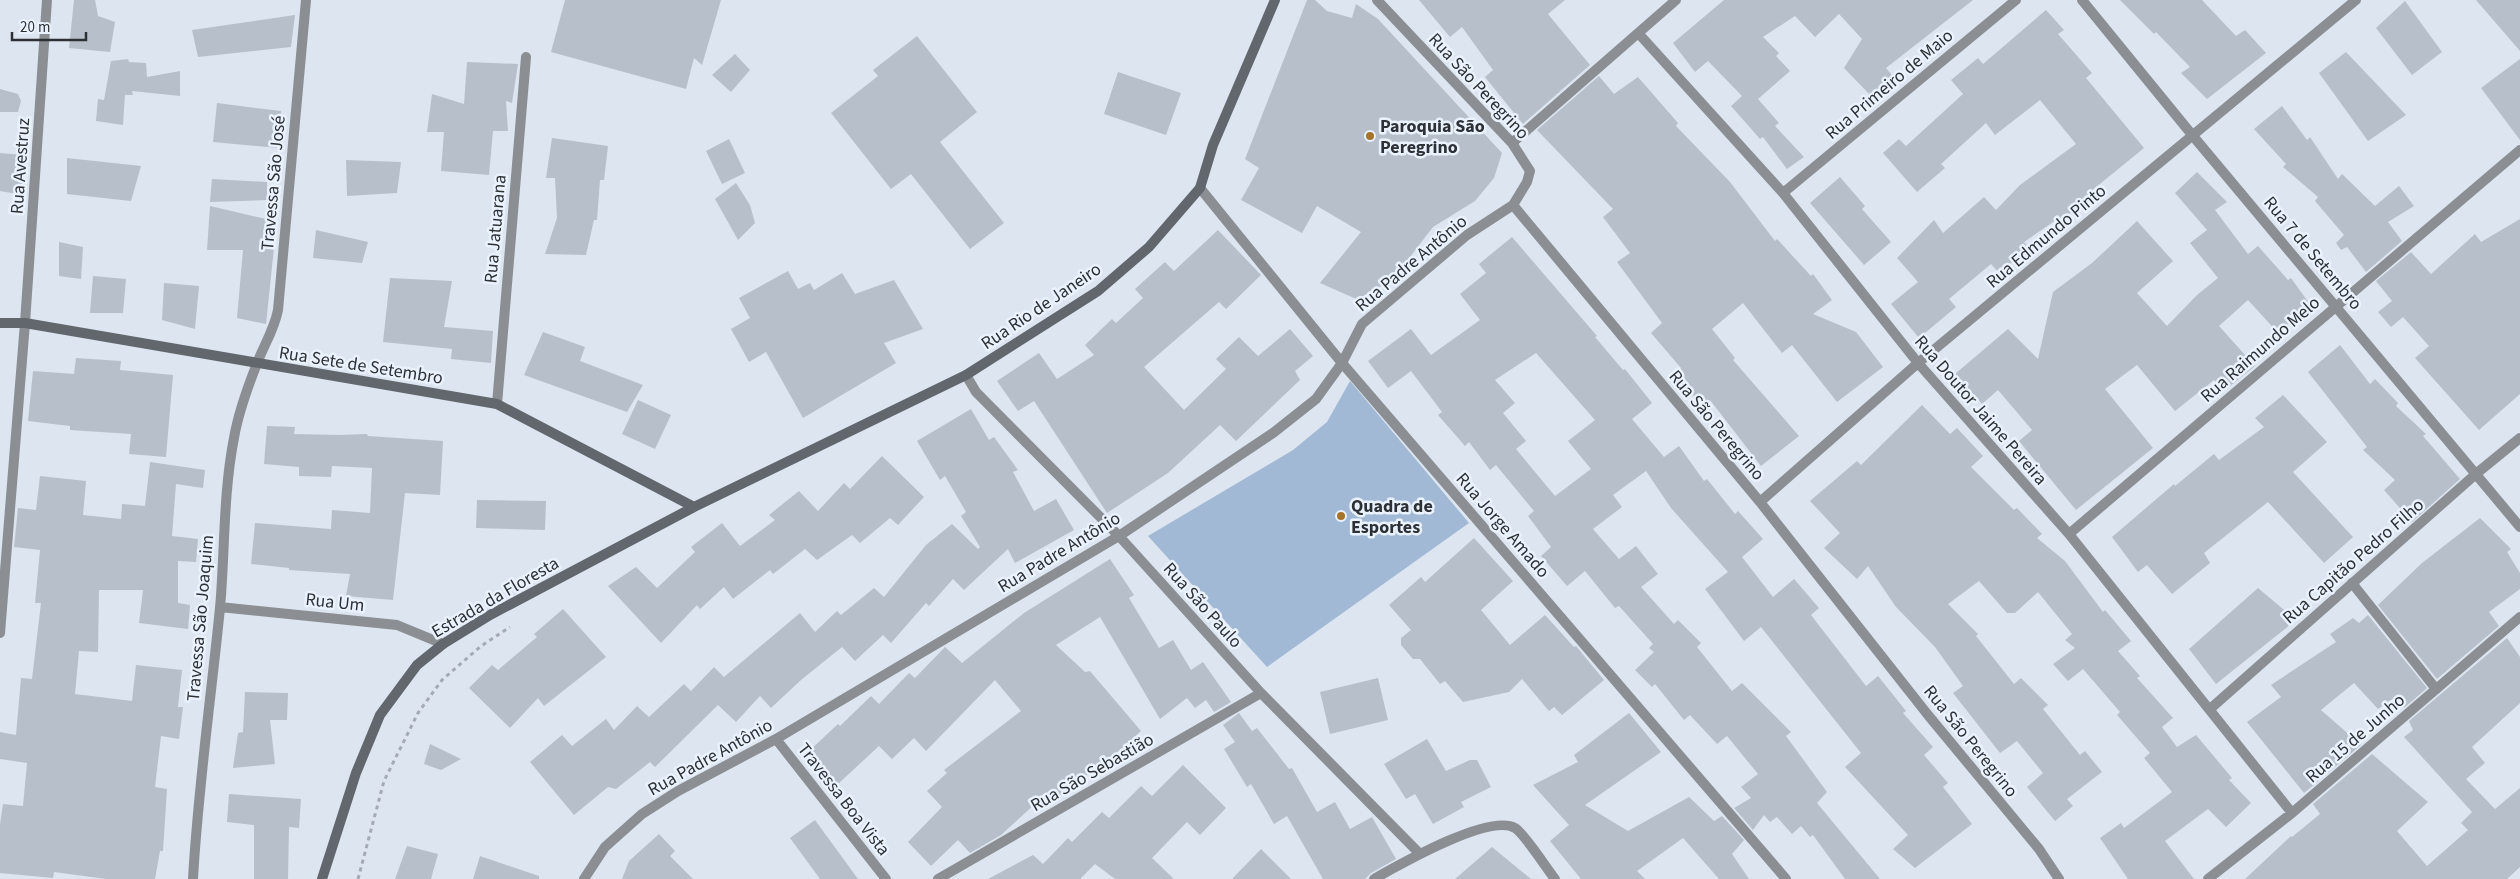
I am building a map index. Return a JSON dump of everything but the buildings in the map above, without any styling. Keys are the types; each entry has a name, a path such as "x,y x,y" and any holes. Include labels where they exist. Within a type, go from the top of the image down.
{"main road":[{"name":"Rua Rio de Janeiro","path":"694,507 966,375 1098,291 1150,247 1200,188 1213,145 1275,0"},
{"name":"Rua Sete de Setembro","path":"0,322 25,323 497,404 694,507"},
{"name":"Estrada da Floresta","path":"322,879 356,773 380,715 417,665 443,644 490,615 694,507"}],"street":[{"name":"Rua Avestruz","path":"0,633 25,323 47,0"},
{"name":"Travessa São José","path":"256,364 272,334 278,310 306,0"},
{"name":"Rua São Peregrino","path":"1376,0 1512,143 1530,171 1527,182 1513,205 1760,502 1928,715 2039,850 2059,879"},
{"path":"1512,143 1676,0"},
{"name":"Rua Primeiro de Maio","path":"1783,193 2016,0"},
{"name":"Rua 7 de Setembro","path":"2082,0 2193,136 2477,473 2520,527"},
{"name":"Rua Edmundo Pinto","path":"1760,502 1918,363 2356,0"},
{"name":"Rua Doutor Jaime Pereira","path":"1639,34 1783,193 1918,363 2069,534 2292,813"},
{"name":"Rua Jatuarana","path":"497,404 526,56"},
{"name":"Rua Raimundo Melo","path":"2069,534 2520,150"},
{"name":"Rua Jorge Amado","path":"1200,188 1342,362 1786,879"},
{"name":"Rua Padre Antônio","path":"584,879 605,847 642,814 678,792 776,739 1119,536 1273,433 1316,399 1342,362 1362,324 1466,236 1513,205"},
{"name":"Travessa São Joaquim","path":"193,879 197,798 220,607 229,474 234,437 256,364"},
{"name":"Rua São Paulo","path":"966,375 976,392 1119,536 1261,693 1420,854"},
{"name":"Rua Capitão Pedro Filho","path":"2210,709 2477,473 2520,438"},
{"path":"2352,583 2436,689"},
{"name":"Rua Um","path":"220,607 397,625 443,644"},
{"name":"Rua 15 de Junho","path":"2208,879 2292,813 2520,617"},
{"name":"Rua São Sebastião","path":"938,879 1261,693"},
{"name":"Travessa Boa Vista","path":"776,739 886,879"},
{"path":"1374,879 1420,854 1477,830 1501,824 1516,828 1555,879"}],"path":[{"path":"358,879 384,781 418,713 442,680 481,646 512,625"}],"shaded area":[{"path":"1350,381 1469,523 1267,667 1148,536 1293,450 1327,422"}],"place":[{"name":"Paroquia São Peregrino","path":"1370,136"},
{"name":"Quadra de Esportes","path":"1341,516"}]}
